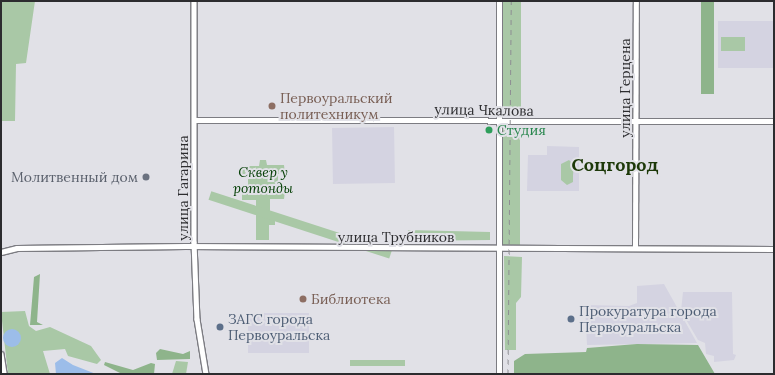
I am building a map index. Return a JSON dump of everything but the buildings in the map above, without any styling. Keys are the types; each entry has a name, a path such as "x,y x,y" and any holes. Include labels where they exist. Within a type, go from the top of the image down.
{"street":[{"name":"улица Гагарина","path":"194,1 194,247 197,319 206,374"},
{"path":"499,1 499,374"},
{"name":"улица Герцена","path":"635,247 636,1"},
{"name":"улица Чкалова","path":"194,120 774,121"},
{"name":"улица Трубников","path":"1,252 17,248 194,247 635,247 774,249"},
{"path":"1,354 4,374"}],"shaded area":[{"path":"718,21 773,21 773,68 718,68"},
{"path":"394,127 395,183 333,184 332,128"},
{"path":"547,146 579,147 579,191 527,191 528,155 547,155"},
{"path":"664,284 697,343 587,345 585,305 629,306 637,303 637,286"},
{"path":"683,292 732,292 733,354 736,355 734,360 714,362 714,356 706,354 705,343 698,340 681,311"},
{"path":"248,313 309,313 309,353 248,353"}],"green space":[{"path":"1,1 35,1 26,63 16,64 15,121 1,121"},
{"path":"502,1 521,1 521,116 502,116"},
{"path":"701,1 714,1 714,94 701,94"},
{"path":"721,37 745,37 745,51 721,51"},
{"path":"501,127 520,127 520,245 501,245"},
{"name":"Сквер у ротонды","path":"260,160 266,160 267,165 284,165 285,174 278,174 278,191 285,191 284,199 270,199 270,213 275,214 275,225 269,225 269,240 256,240 256,200 242,200 242,194 248,194 248,174 242,174 243,166 259,166"},
{"path":"569,160 574,165 573,182 567,185 561,180 561,164"},
{"path":"211,191 392,250 389,259 209,200"},
{"path":"408,230 490,232 490,240 408,241"},
{"path":"504,256 522,257 521,297 516,303 516,350 505,350"},
{"path":"40,274 37,322 43,325 30,325 34,277"},
{"path":"25,311 29,326 36,331 50,327 91,346 101,360 97,364 68,356 65,349 43,351 50,374 8,374 1,312"},
{"path":"637,344 698,345 715,374 514,374 514,361 525,354 586,352 587,348"},
{"path":"160,349 183,354 190,351 190,359 157,360 156,353"},
{"path":"350,360 405,360 405,366 350,366"},
{"path":"176,361 188,362 186,374 172,374"},
{"path":"105,362 133,370 151,363 155,364 154,374 122,374 104,365"}],"water":[{"path":"8,329 16,329 21,334 19,345 16,347 8,347 3,342 3,334"},
{"path":"62,358 73,365 96,374 56,374 55,363"}],"railway":[{"path":"508,374 511,1"}],"place":[{"name":"Первоуральский политехникум","path":"272,106"},
{"name":"Студия","path":"489,130"},
{"name":"Молитвенный дом","path":"146,177"},
{"name":"Библиотека","path":"303,299"},
{"name":"Прокуратура города Первоуральска","path":"571,319"},
{"name":"ЗАГС города Первоуральска","path":"220,327"}],"district":[{"name":"Соцгород","path":"615,165"}]}
